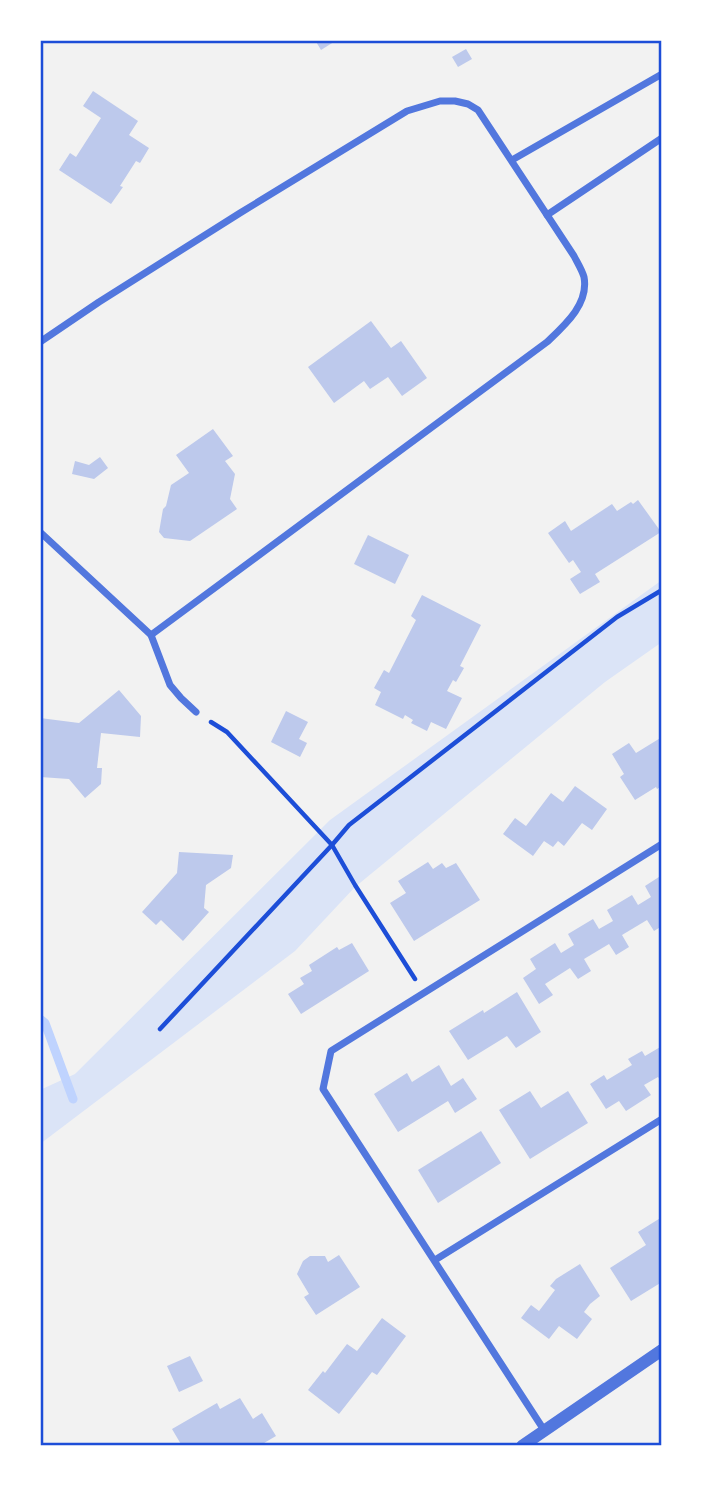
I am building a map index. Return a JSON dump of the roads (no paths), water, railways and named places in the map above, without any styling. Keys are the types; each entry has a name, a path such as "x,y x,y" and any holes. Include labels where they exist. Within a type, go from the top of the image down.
{"street":[{"path":"512,160 662,74"},
{"path":"40,342 228,220 407,111 440,101 468,104 478,110 574,256 584,277 583,297 570,321 547,342 151,635"},
{"path":"547,215 662,138"},
{"path":"40,532 151,635 170,685 196,712"},
{"path":"544,1430 323,1089 331,1051 662,844"},
{"path":"435,1260 662,1119"},
{"path":"522,1446 662,1350"}],"waterway":[{"path":"40,1019 45,1023 73,1099"}]}
